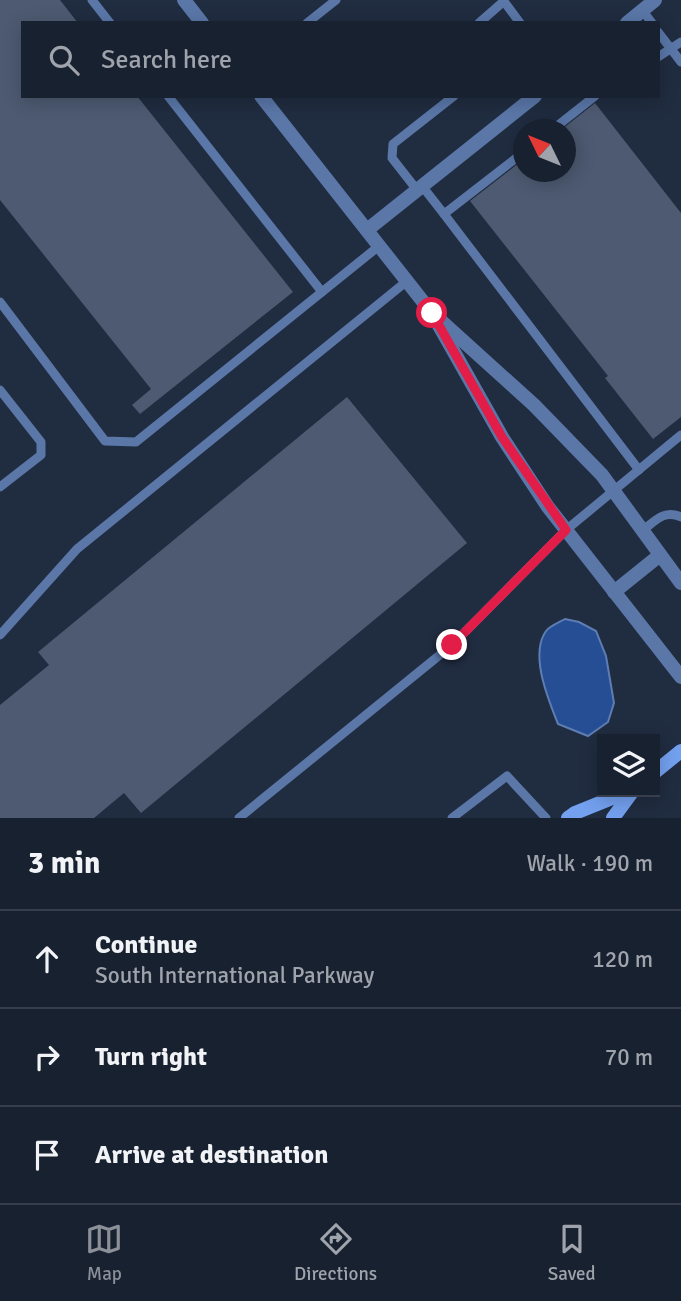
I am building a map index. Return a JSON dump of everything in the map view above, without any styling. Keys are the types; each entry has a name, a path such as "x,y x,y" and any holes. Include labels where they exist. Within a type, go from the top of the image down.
{"main road":[{"path":"660,768 681,751"},
{"path":"568,818 617,797"},
{"path":"613,818 627,797"}],"street":[{"path":"184,0 200,21"},
{"path":"629,21 655,0"},
{"path":"263,98 432,313 502,437 566,530 681,677"},
{"path":"367,230 532,98"},
{"path":"432,313 534,405 602,475 681,583"},
{"path":"614,592 660,555"}],"lane":[{"path":"92,0 108,21"},
{"path":"310,21 336,0"},
{"path":"481,21 503,1 518,21"},
{"path":"642,10 650,21"},
{"path":"660,35 681,62"},
{"path":"660,56 681,42"},
{"path":"170,98 322,292"},
{"path":"451,98 393,144 392,158 444,214 639,470"},
{"path":"566,119 592,98"},
{"path":"444,214 513,160"},
{"path":"0,302 105,441 136,442 379,246"},
{"path":"0,635 77,549 407,281"},
{"path":"0,390 41,442 41,455 0,487"},
{"path":"239,818 452,645 566,530 681,436"},
{"path":"642,531 663,515 670,513 681,517"},
{"path":"452,818 507,776 546,818"}],"water":[{"path":"565,619 579,622 596,631 606,656 614,703 608,722 588,736 558,724 542,678 539,652 541,641 548,629"}],"building":[{"path":"0,0 60,0 76,21 21,21 21,98 139,98 293,292 140,414 132,405 151,389 0,200"},
{"path":"595,103 681,213 681,417 653,439 605,378 608,376 470,201 513,168 513,182 576,182 575,119"},
{"path":"347,397 467,543 141,813 124,793 94,818 0,818 0,705 49,665 38,652"}],"route":[{"path":"432,313 502,437 566,530 452,645"}]}
